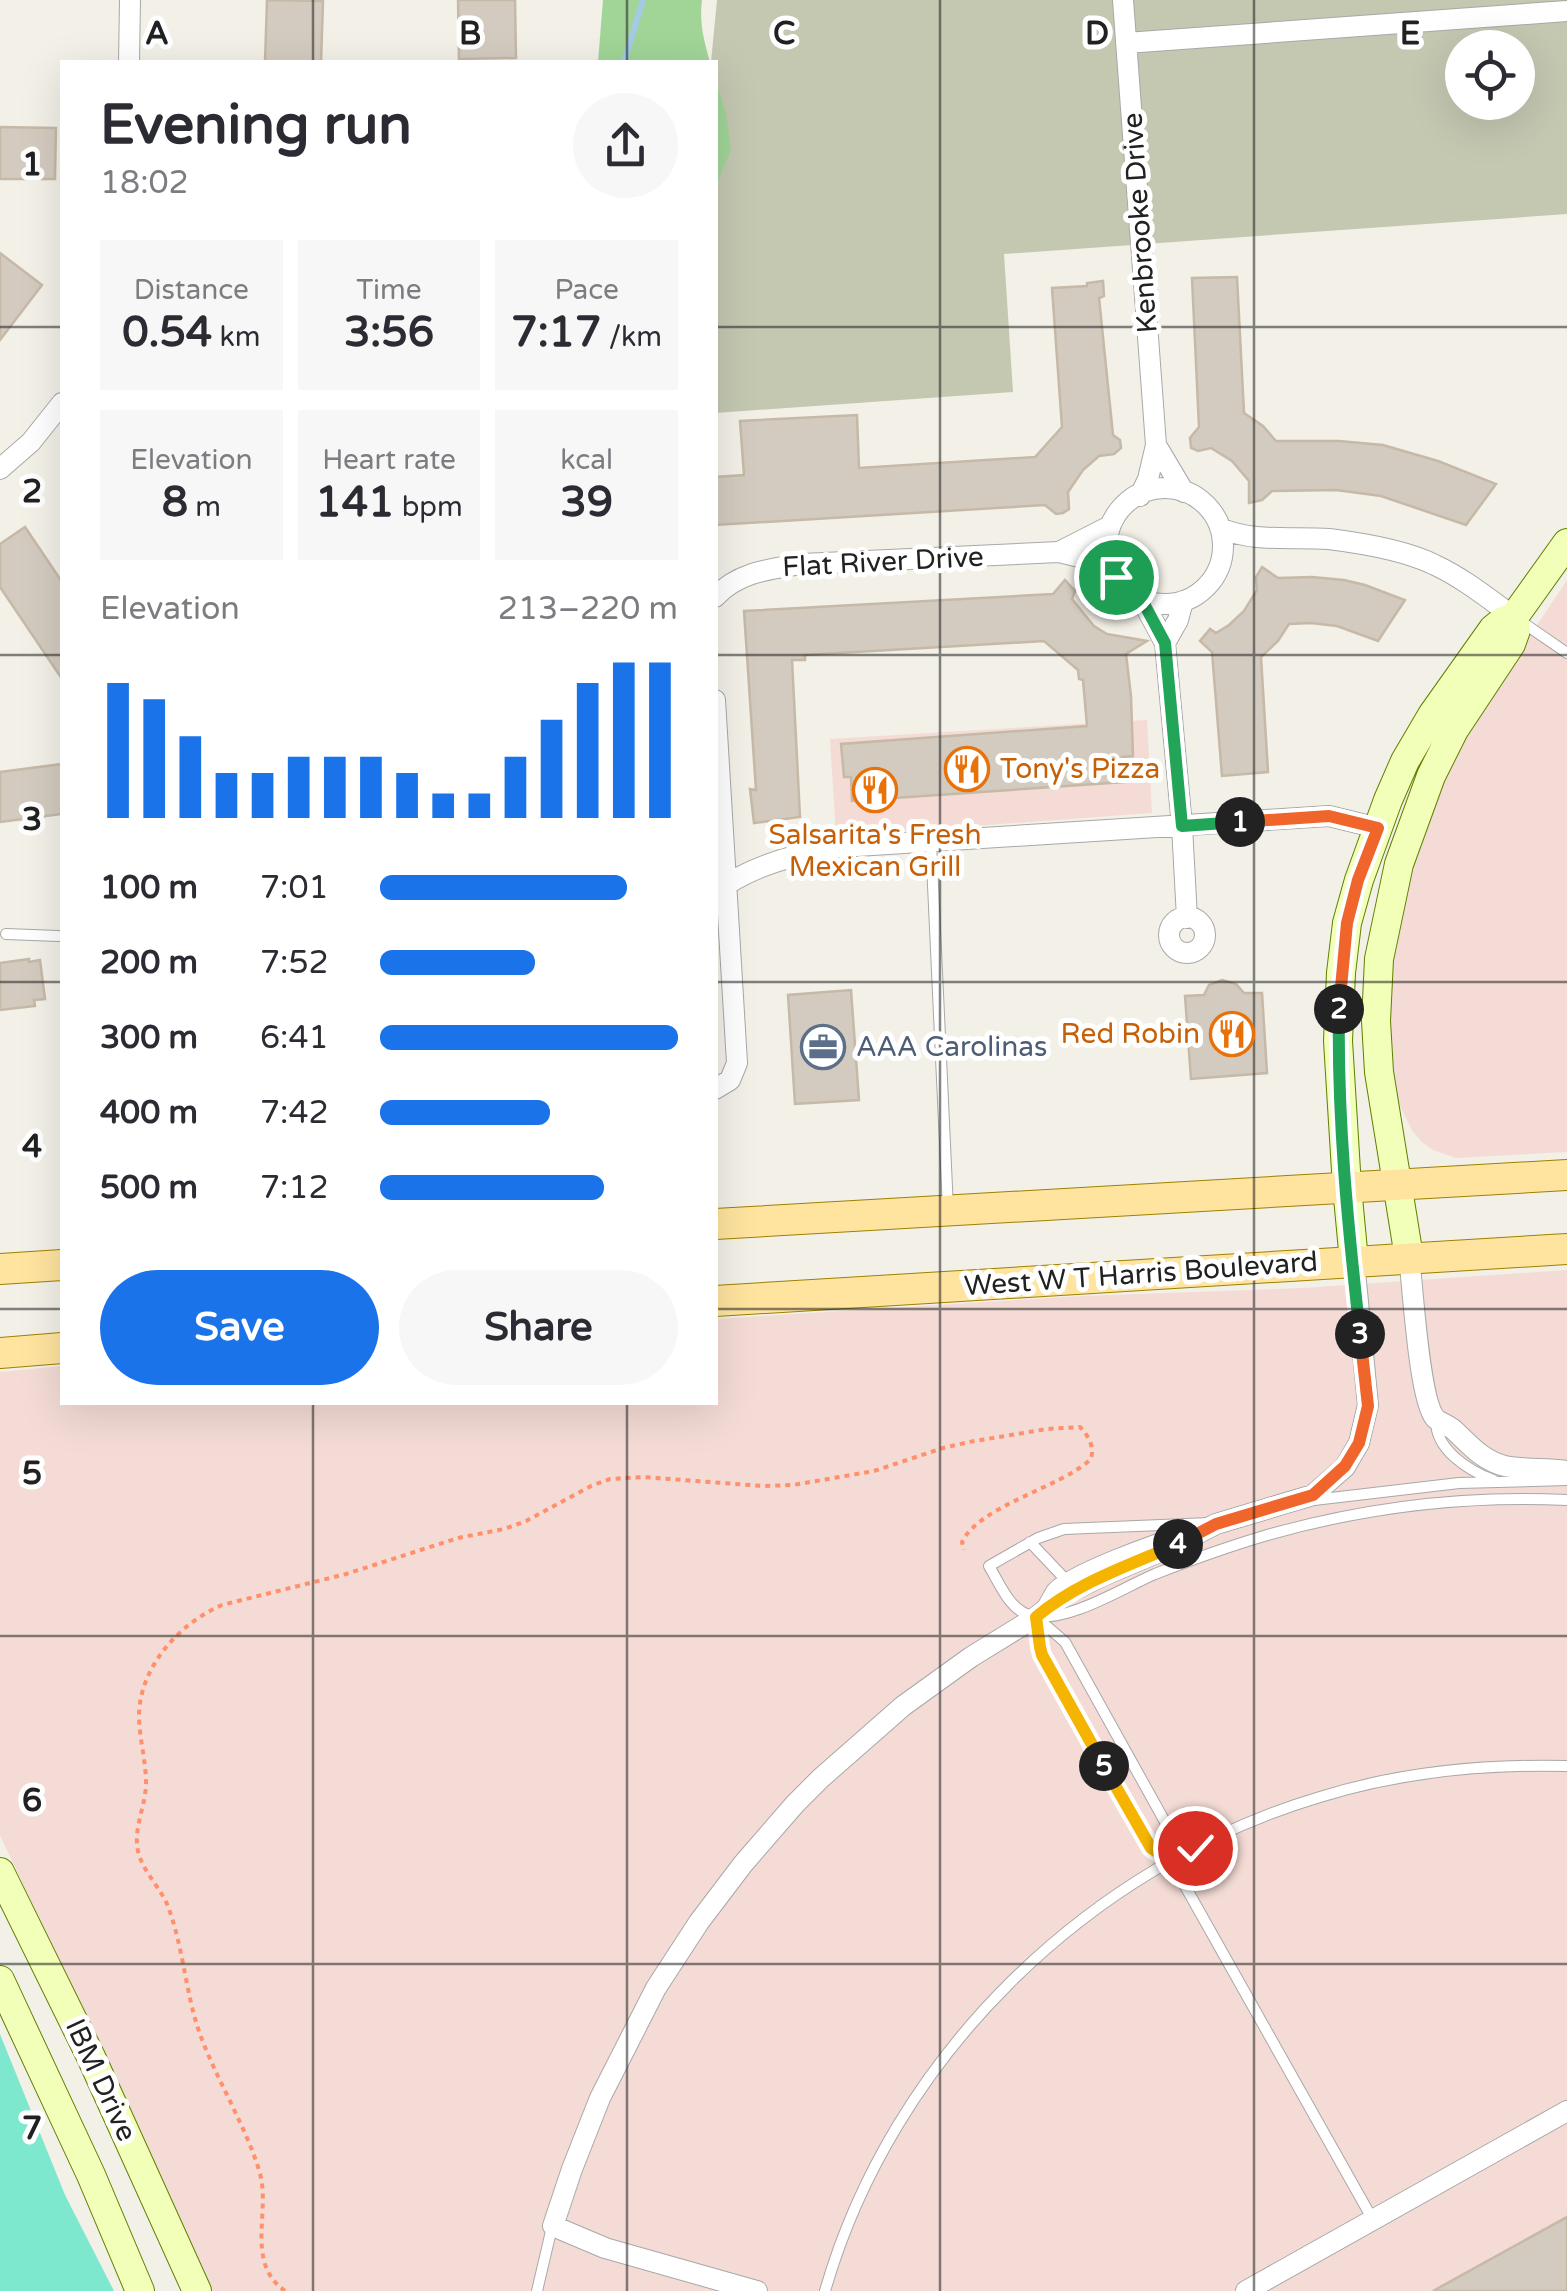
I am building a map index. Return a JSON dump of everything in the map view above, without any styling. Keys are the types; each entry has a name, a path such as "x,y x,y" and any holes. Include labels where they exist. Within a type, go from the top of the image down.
{"main road":[{"path":"718,1224 1567,1175"},
{"name":"West W T Harris Boulevard","path":"718,1300 1567,1248"},
{"path":"0,1269 60,1266"},
{"path":"0,1353 60,1348"}],"street":[{"path":"129,60 130,0"},
{"name":"Kenbrooke Drive","path":"1123,0 1156,445 1140,496"},
{"path":"1126,43 1558,8"},
{"path":"0,470 31,442 60,406"},
{"name":"Kenbrooke Drive","path":"1156,445 1184,492"},
{"path":"1140,496 1159,489 1190,494 1208,508 1220,528 1222,558 1211,582 1196,595 1168,604 1142,600"},
{"name":"Flat River Drive","path":"1059,552 1110,526 1128,502 1140,496"},
{"path":"1110,526 1107,549 1112,570"},
{"path":"1220,528 1264,538 1326,539 1372,545 1434,564 1514,617 1516,630 1511,644 1454,730 1430,776 1405,844 1379,959 1379,1072 1409,1257 1424,1384 1436,1420 1496,1463 1567,1470"},
{"path":"1222,558 1264,538"},
{"path":"758,2291 606,2248 553,2226 585,2133 635,2026 676,1956 743,1864 794,1804 891,1716 1065,1594 1216,1524 1313,1495 1334,1478 1353,1454 1363,1432 1368,1394 1346,1187 1339,1057 1341,973 1352,902 1398,778 1420,734 1493,628 1514,617 1567,544"},
{"name":"Flat River Drive","path":"718,594 735,580 763,570 802,564 1059,552 1112,570 1126,589 1142,600"},
{"path":"1142,600 1165,643 1187,918"},
{"path":"1165,643 1183,601"},
{"path":"718,794 721,888 737,1063 730,1080 718,1087"},
{"path":"721,888 766,866 840,847 1329,816 1378,828"},
{"name":"IBM Drive","path":"0,1872 91,2056 197,2291"},
{"name":"IBM Drive","path":"0,1980 140,2291"},
{"path":"1246,2291 1567,2111"}],"lane":[{"path":"1514,617 1567,653"},
{"path":"931,842 948,1210"},
{"path":"6,934 58,936"},
{"path":"1436,1420 1444,1446 1478,1474 1499,1482"},
{"path":"1287,1503 1422,1486 1567,1480"},
{"path":"1036,1617 1074,1610 1215,1552 1302,1526 1360,1514 1467,1501 1567,1500"},
{"path":"1172,1862 1156,1853 1146,1841 1056,1680 1040,1647 1036,1617 1050,1591 1066,1580 1148,1543 1216,1524"},
{"path":"1216,1524 1064,1529 1030,1542 989,1566 1013,1605 1036,1617 1064,1642 1156,1805 1171,1836 1172,1862 1373,2220"},
{"path":"1030,1542 1066,1580"},
{"path":"825,2291 839,2248 878,2160 944,2057 1034,1959 1097,1908 1200,1845 1322,1796 1374,1782 1470,1768 1567,1766"},
{"path":"537,2291 553,2226"}],"path":[{"path":"286,2291 272,2278 262,2248 264,2197 258,2166 200,2035 166,1904 137,1846 146,1786 139,1710 151,1671 174,1638 204,1613 222,1606 346,1574 458,1538 504,1529 610,1479 643,1477 793,1485 874,1470 969,1442 1080,1427 1092,1451 1090,1460 990,1516 964,1536 964,1550"}],"shaded area":[{"path":"717,0 1567,0 1567,214 1004,254 1013,392 718,413 718,60 711,60"},
{"path":"1567,580 1567,1152 1456,1158 1423,1143 1399,1104 1389,1042 1389,970 1411,866 1436,795 1466,732"},
{"path":"1147,720 1152,813 836,836 830,739"},
{"path":"1567,1270 1567,2291 211,2291 0,1835 0,1372 60,1366 60,1405 718,1405 718,1319 1083,1296 1304,1288"}],"green space":[{"path":"603,0 702,0 709,60 598,60"},
{"path":"718,88 726,113 731,150 718,181"},
{"path":"0,2034 65,2195 114,2291 0,2291"}],"building":[{"path":"267,0 323,1 321,60 265,60"},
{"path":"458,0 515,0 516,58 459,59"},
{"path":"0,127 56,128 55,179 0,179"},
{"path":"0,253 42,285 0,340"},
{"path":"1237,277 1244,413 1276,441 1383,445 1496,484 1466,525 1381,496 1336,490 1272,491 1262,500 1249,503 1249,481 1232,461 1211,448 1191,448 1190,438 1199,427 1192,278"},
{"path":"1103,281 1104,296 1099,298 1113,435 1120,440 1121,448 1114,454 1099,456 1083,470 1068,492 1069,509 1063,513 1056,514 1045,505 718,525 718,477 744,475 740,421 857,415 859,468 1035,457 1062,427 1052,288"},
{"path":"25,527 60,579 60,676 0,587 0,544"},
{"path":"1262,567 1278,578 1344,580 1405,600 1378,641 1337,626 1289,624 1261,657 1268,772 1222,776 1212,652 1200,641 1210,629 1216,633 1244,611 1257,590 1256,577"},
{"path":"1065,580 1075,591 1072,599 1094,626 1107,634 1147,641 1126,654 1133,756 1122,757 1124,782 852,801 851,777 844,777 841,744 1087,726 1083,680 1079,679 1078,670 1044,641 805,655 805,660 792,660 800,817 754,823 750,789 756,790 744,611 1053,594"},
{"path":"60,764 60,814 0,822 0,772"},
{"path":"40,960 45,999 34,1000 35,1006 0,1010 0,963"},
{"path":"1222,980 1236,984 1244,993 1262,993 1267,1073 1191,1079 1185,996 1204,995 1209,985"},
{"name":"AAA Carolinas","path":"851,990 859,1100 795,1104 788,995"},
{"path":"1567,2217 1567,2291 1433,2291"}],"waterway":[{"path":"625,60 643,0"}],"place":[{"name":"Tony's Pizza","path":"967,769"},
{"name":"Salsarita's Fresh Mexican Grill","path":"875,790"},
{"name":"Red Robin","path":"1232,1034"},
{"name":"AAA Carolinas","path":"823,1047"}],"route":[{"path":"1116,577 1142,600 1165,643 1182,826 1329,816 1378,828 1347,923 1339,1008 1346,1187 1368,1394 1359,1443 1345,1466 1313,1495 1216,1524 1065,1594 1036,1617 1046,1662 1146,1841 1156,1853 1172,1862 1195,1848"}]}
